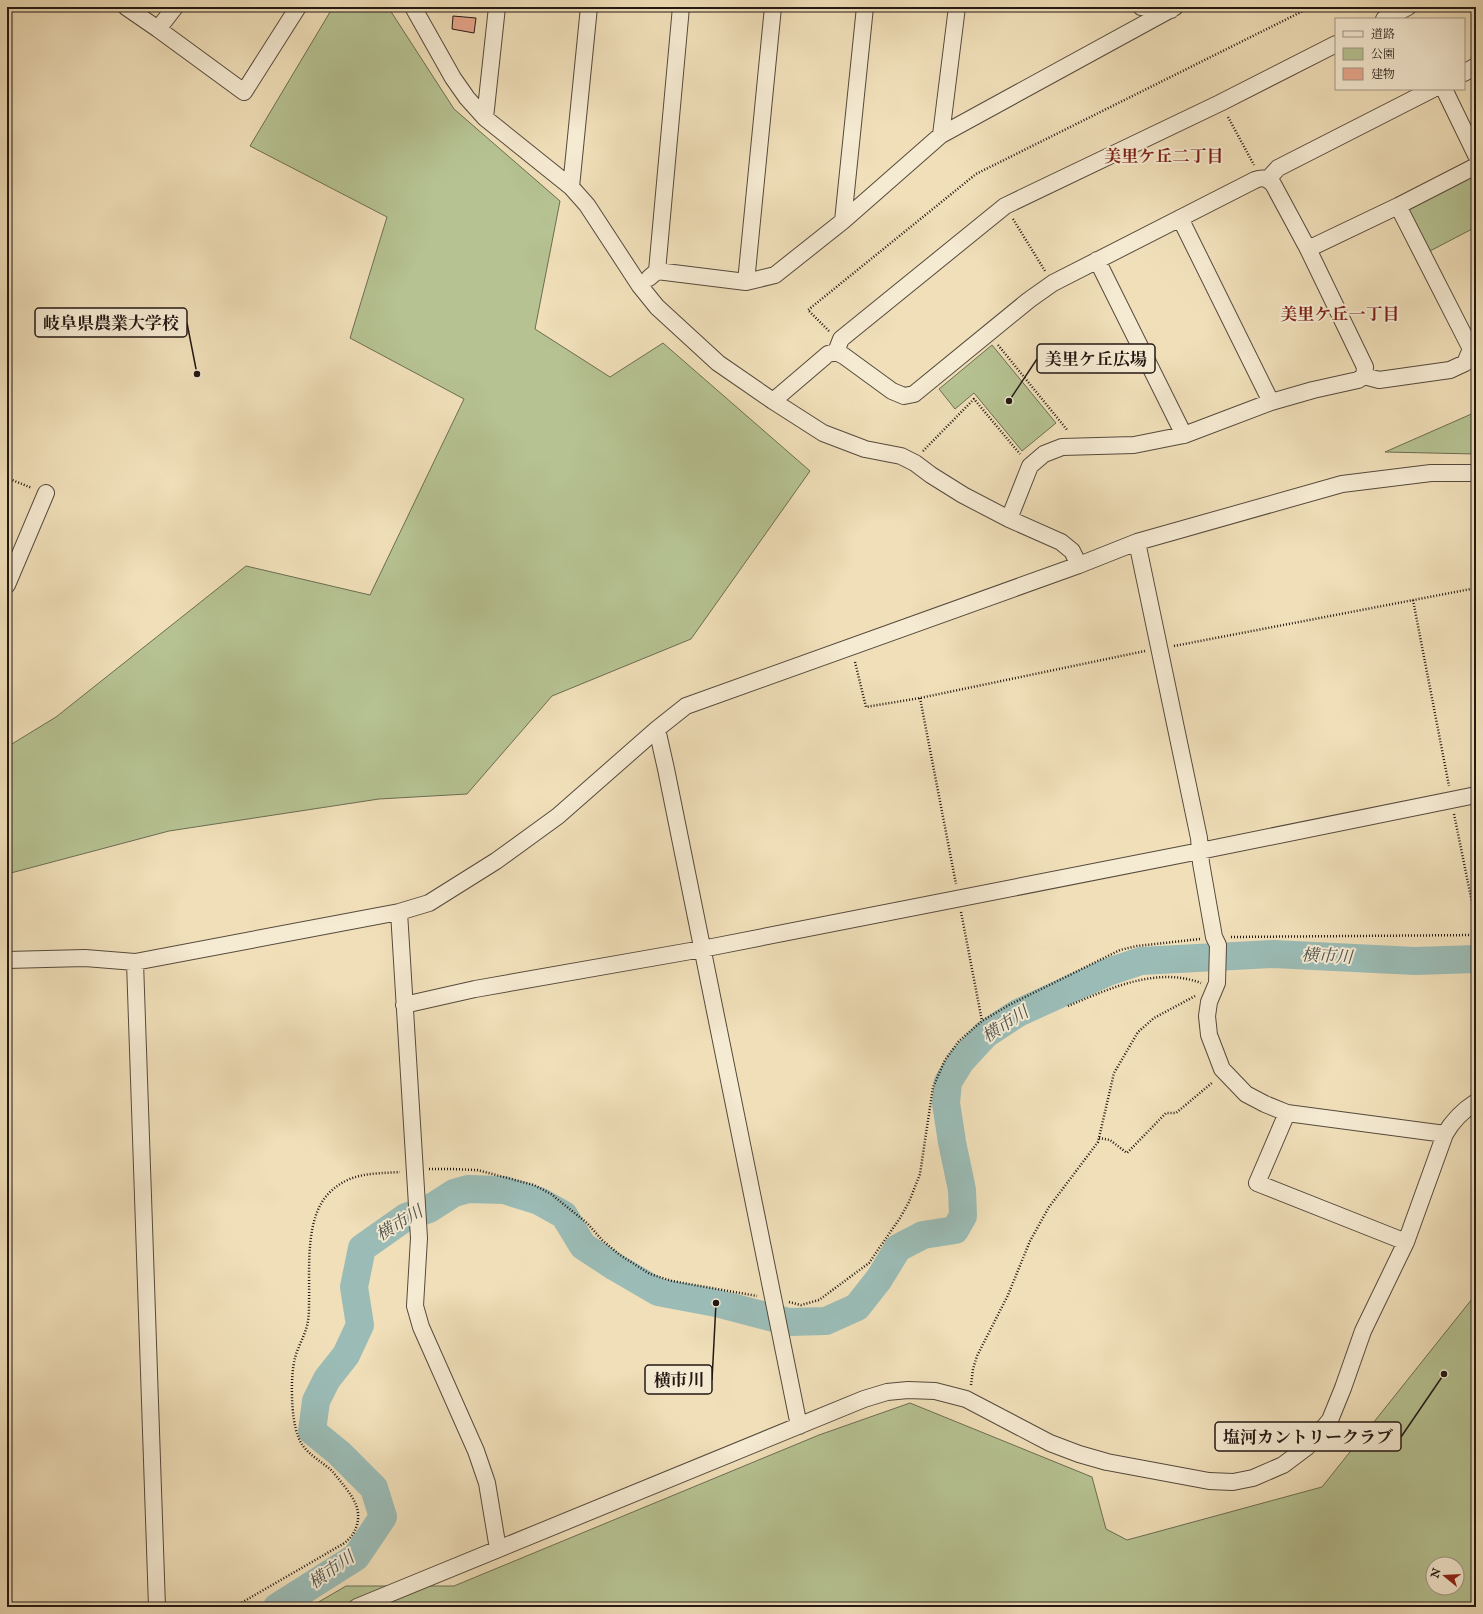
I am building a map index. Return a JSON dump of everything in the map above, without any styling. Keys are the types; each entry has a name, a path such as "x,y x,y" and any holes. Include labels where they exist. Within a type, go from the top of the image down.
{"street":[{"path":"126,7 244,92 298,7"},
{"path":"158,30 174,7"},
{"path":"413,7 453,78 467,98 485,118 571,187 587,205 640,286 658,308 718,363 823,433 865,449 900,456 915,463 963,495 1009,519 1061,542 1072,551 1079,565"},
{"path":"485,118 497,7"},
{"path":"571,187 589,7"},
{"path":"640,286 657,271 681,7"},
{"path":"746,282 773,7"},
{"path":"843,221 864,7"},
{"path":"941,135 957,7"},
{"path":"1141,7 1173,8"},
{"path":"657,271 746,282 775,275 843,221 941,135 1173,8"},
{"path":"1387,18 1407,12"},
{"path":"773,401 1005,206 1220,103 1335,45"},
{"path":"1465,72 1476,66"},
{"path":"839,346 844,356 892,391 904,396 914,394 1029,300 1053,283 1180,218 1264,178 1278,168 1431,90"},
{"path":"1444,90 1476,155"},
{"path":"1308,249 1398,206 1476,166"},
{"path":"1264,178 1273,184 1308,249 1365,367 1364,376"},
{"path":"1009,519 1030,466 1044,454 1062,447 1134,445 1184,435 1271,402 1313,390 1358,380 1364,376 1379,380 1450,370 1465,363 1471,349 1398,206"},
{"path":"1180,218 1271,402"},
{"path":"1097,260 1184,435"},
{"path":"7,960 85,958 135,962 399,912 429,903 496,861 558,816 657,729 686,706 1079,565 1137,542 1342,484 1431,473 1476,473"},
{"path":"7,586 46,493"},
{"path":"1137,542 1200,851 1214,938 1218,945 1214,986 1209,1002 1207,1016 1209,1035 1222,1069 1246,1094 1264,1104 1287,1113 1445,1134"},
{"path":"657,729 799,1426"},
{"path":"404,1005 475,989 702,949 1200,851 1476,794"},
{"path":"399,912 419,1238 415,1306 421,1327 476,1451 487,1484 498,1550"},
{"path":"135,962 157,1607"},
{"path":"357,1607 864,1399 887,1392 908,1390 935,1391 966,1399 1050,1443 1079,1454 1107,1462 1209,1481 1233,1482 1253,1478 1283,1465 1307,1447 1330,1420 1363,1332 1406,1242 1445,1134 1461,1112 1476,1102"},
{"path":"1287,1113 1257,1183 1406,1242"}],"path":[{"path":"839,346 829,332 808,310 976,174 1311,7"},
{"path":"1220,103 1264,178"},
{"path":"1005,206 1053,283"},
{"path":"989,334 1080,447"},
{"path":"915,463 926,447 974,399 1030,466"},
{"path":"7,478 46,493"},
{"path":"1413,600 1452,800 1461,855 1476,922"},
{"path":"920,698 982,1020"},
{"path":"1068,1006 1121,984 1146,979 1164,977 1179,978 1214,986"},
{"path":"966,1399 973,1380 973,1369 977,1356 1008,1295 1030,1241 1049,1207 1098,1142 1114,1073 1138,1032 1154,1018 1214,986"},
{"path":"1099,1138 1110,1140 1127,1153 1166,1113 1176,1113 1225,1072"}],"green space":[{"path":"333,7 388,7 454,109 560,201 535,329 610,377 663,343 810,471 691,639 552,696 467,794 379,799 169,831 7,874 7,747 56,717 246,566 370,595 464,399 350,338 387,217 250,146"},
{"path":"1476,171 1476,227 1430,251 1407,206"},
{"path":"992,345 1056,423 1022,451 974,393 955,409 939,389"},
{"path":"1476,412 1476,454 1385,452"},
{"path":"1476,1294 1476,1607 310,1607 346,1586 454,1586 819,1435 910,1403 1092,1477 1106,1529 1127,1540 1322,1487"}],"building":[{"path":"453,16 476,18 474,33 452,29"}],"waterway":[{"name":"横市川","path":"277,1607 356,1557 383,1517 374,1488 339,1453 312,1431 316,1401 327,1379 346,1355 360,1325 354,1287 362,1248 406,1217 429,1209 454,1193 468,1189 504,1190 539,1201 564,1215 583,1246 658,1292 716,1303 789,1322 826,1321 857,1307 879,1279 898,1248 923,1235 955,1230 963,1216 962,1190 946,1103 948,1082 961,1061 986,1034 1018,1013 1108,972 1141,961 1274,954 1415,961 1476,959"}],"place":[{"name":"岐阜県農業大学校","path":"197,374"},
{"name":"美里ケ丘広場","path":"1009,401"},
{"name":"横市川","path":"716,1303"},
{"name":"塩河カントリークラブ","path":"1444,1374"}],"district":[{"name":"美里ケ丘二丁目","path":"1164,157"},
{"name":"美里ケ丘一丁目","path":"1340,315"}]}
